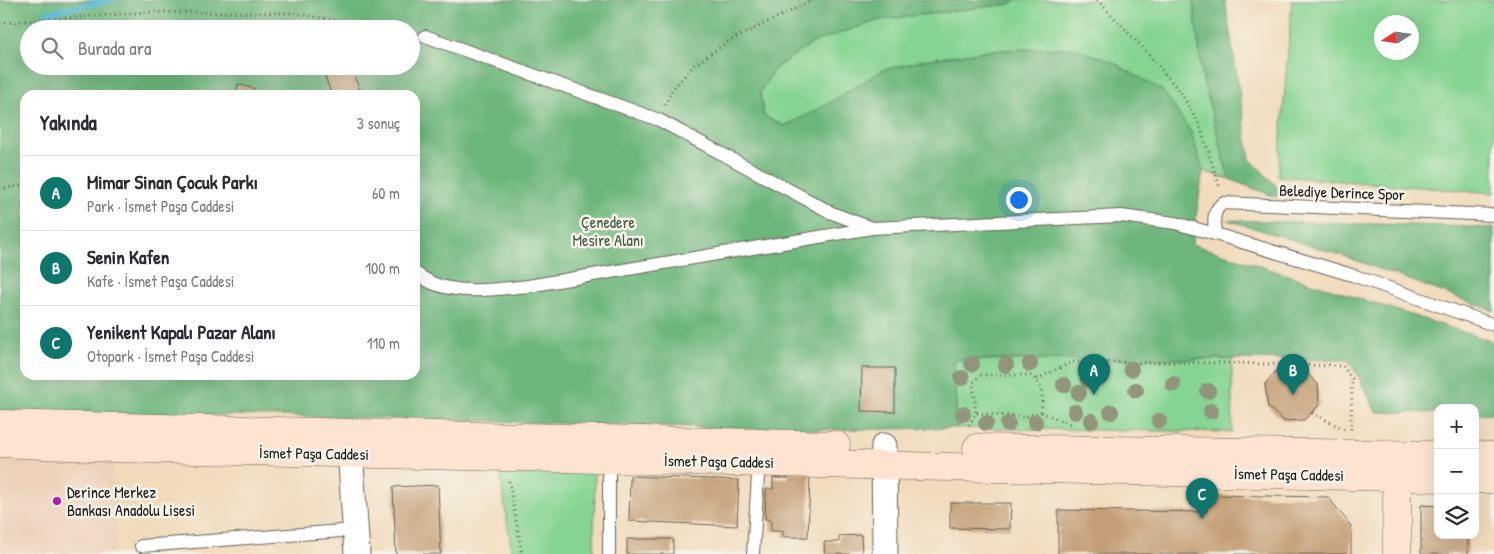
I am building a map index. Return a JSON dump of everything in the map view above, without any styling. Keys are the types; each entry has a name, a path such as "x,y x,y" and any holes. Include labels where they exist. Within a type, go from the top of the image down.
{"main road":[{"name":"İsmet Paşa Caddesi","path":"0,424 350,443 1397,466 1434,477"},
{"name":"İsmet Paşa Caddesi","path":"0,443 112,448 350,443 505,457 609,449"},
{"path":"1479,455 1494,456"},
{"name":"İsmet Paşa Caddesi","path":"1397,466 1434,456"},
{"path":"1397,466 1397,554"},
{"path":"1479,479 1494,479"}],"street":[{"path":"350,443 356,542"},
{"path":"884,455 885,554"}],"lane":[{"path":"425,36 659,120 832,213 872,228"},
{"name":"Belediye Derince Spor","path":"1215,234 1215,212 1218,206 1224,203 1494,215"},
{"path":"420,276 432,283 461,289 491,290 528,286 872,228 1121,216 1175,224 1215,234 1352,275 1494,325"},
{"path":"609,449 609,554"},
{"path":"753,554 760,452"},
{"path":"141,546 356,542"}],"path":[{"path":"659,120 672,90 694,65 729,41 813,0"},
{"path":"40,20 148,12 294,13 332,20"},
{"path":"0,23 20,22"},
{"path":"0,189 20,186"},
{"path":"1037,379 1072,362 1343,366 1352,379 1351,432"},
{"path":"980,375 1030,375 1037,379 1042,391 1041,412 1024,417 976,413 974,383 980,375"},
{"path":"1312,412 1351,432"},
{"path":"1345,436 1351,432"},
{"path":"505,457 522,554"}],"shaded area":[{"name":"Derince Merkez Bankası Anadolu Lisesi","path":"0,452 112,456 117,546 112,554 0,554"}],"green space":[{"name":"Çenedere Mesire Alanı","path":"0,0 1017,0 1010,4 879,20 814,42 775,68 760,92 764,116 784,126 817,110 883,70 924,60 994,50 1073,48 1109,60 1163,91 1191,132 1203,171 1192,244 1494,342 1494,414 1479,414 1479,404 1434,404 1434,413 1376,412 1348,360 954,360 957,428 803,430 378,418 0,411"},
{"path":"1017,0 1193,0 1203,80 1229,179 1203,171 1191,132 1073,48 994,50 924,60 784,126 764,116 760,92 775,68 814,42 879,20 1010,4"},
{"path":"1193,0 1225,0 1250,159 1283,193 1276,197 1229,179 1203,80"},
{"path":"1292,0 1494,0 1494,193 1278,176"},
{"path":"1228,220 1494,228 1494,311 1341,255"},
{"path":"1232,359 1232,432 957,428 954,360"},
{"path":"499,468 595,469 594,554 512,554"}],"building":[{"path":"324,75 353,75 360,89 358,90 330,90"},
{"path":"238,84 255,89 254,90 237,90"},
{"path":"862,368 895,368 895,412 861,411"},
{"path":"1301,368 1318,384 1319,405 1304,420 1284,421 1268,407 1265,384 1278,369"},
{"path":"788,473 810,473 808,537 783,537 783,531 771,531 771,520 765,519 766,489 773,489 773,478 788,478"},
{"path":"630,476 739,480 737,526 629,521"},
{"path":"438,485 441,554 396,554 393,487"},
{"path":"1207,495 1328,497 1351,526 1351,554 1058,554 1058,510 1207,512"},
{"path":"950,503 1011,503 1010,529 950,528"},
{"path":"1421,505 1434,506 1434,539 1468,539 1468,554 1421,554"},
{"path":"861,535 862,554 825,554 824,542 839,542 839,536"},
{"path":"627,539 673,539 673,554 627,554"}],"waterway":[{"path":"46,13 111,0"}],"place":[{"name":"Mimar Sinan Çocuk Parkı","path":"1094,395"},
{"name":"Senin Kafen","path":"1293,395"},
{"name":"Derince Merkez Bankası Anadolu Lisesi","path":"57,501"},
{"name":"Yenikent Kapalı Pazar Alanı","path":"1202,519"}]}
